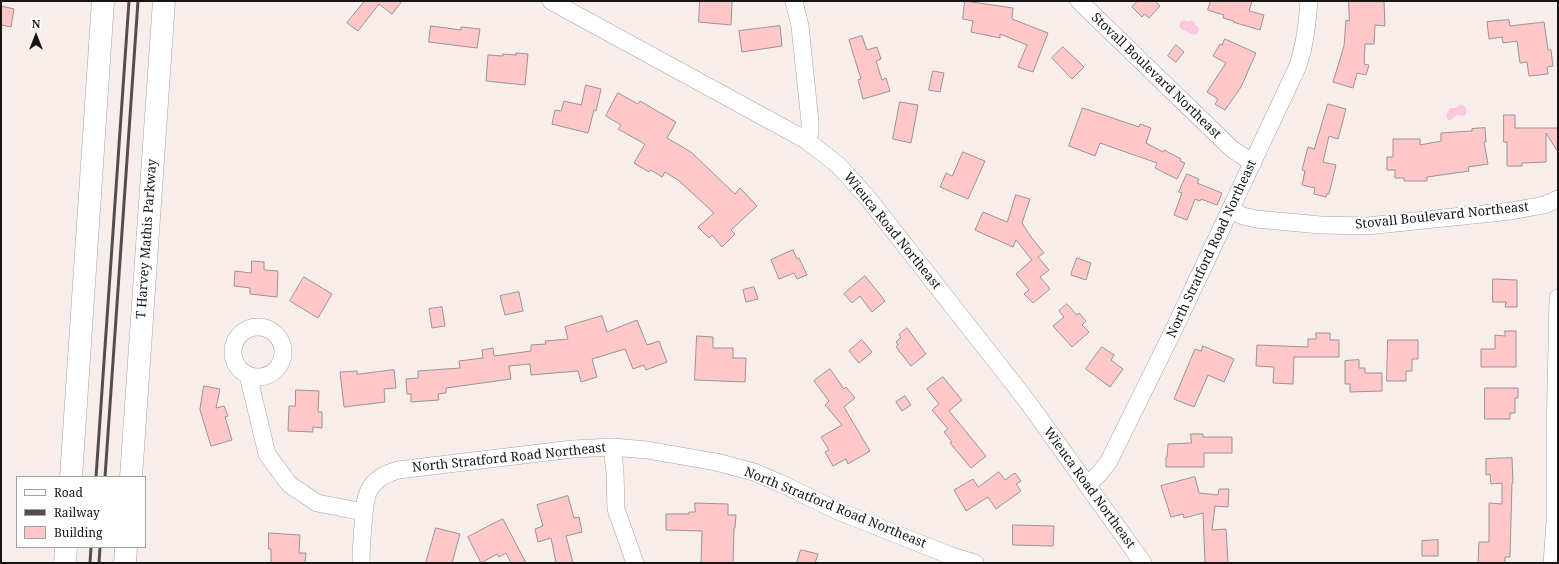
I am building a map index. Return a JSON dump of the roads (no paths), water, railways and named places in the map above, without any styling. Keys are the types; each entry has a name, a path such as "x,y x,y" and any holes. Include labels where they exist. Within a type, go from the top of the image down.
{"highway":[{"path":"71,476 103,1"},
{"name":"T Harvey Mathis Parkway","path":"131,476 164,1"},
{"path":"65,563 66,548"},
{"path":"125,563 126,548"}],"street":[{"path":"794,1 800,26 810,122 810,132 806,140"},
{"name":"Stovall Boulevard Northeast","path":"1079,1 1232,149 1253,163"},
{"name":"North Stratford Road Northeast","path":"1087,484 1099,474 1108,461 1175,327 1297,68 1307,35 1309,1"},
{"name":"Wieuca Road Northeast","path":"553,2 806,140 838,165 867,197 1027,401 1143,563"},
{"name":"Stovall Boulevard Northeast","path":"1231,210 1243,216 1256,219 1321,225 1367,226 1510,211 1544,205 1558,199"},
{"path":"1552,563 1555,522 1558,298"},
{"path":"248,375 267,454 289,484 317,503 364,512"},
{"path":"612,447 615,472 616,508 635,563"},
{"name":"North Stratford Road Northeast","path":"361,563 364,500 370,488 378,478 388,473 398,470 573,449 612,447 647,450 716,462 754,472 838,511 942,552 975,563"}],"railway":[{"path":"96,476 129,1"},
{"path":"105,476 138,1"},
{"path":"90,563 91,548"},
{"path":"99,563 100,548"}]}
